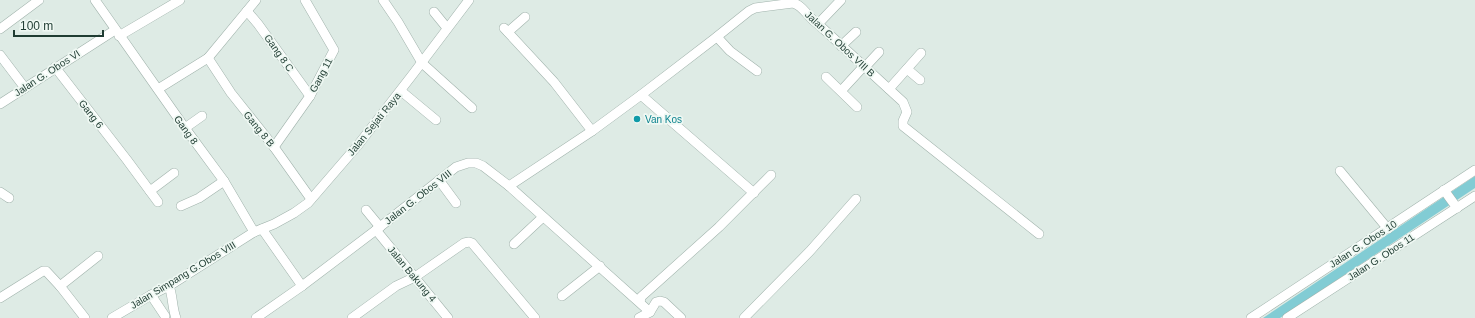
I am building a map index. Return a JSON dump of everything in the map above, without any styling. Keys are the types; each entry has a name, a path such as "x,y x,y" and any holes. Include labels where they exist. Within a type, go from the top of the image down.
{"street":[{"path":"0,28 39,0"},
{"name":"Gang 8","path":"94,0 258,230 302,286"},
{"name":"Jalan G. Obos VI","path":"0,104 55,67 180,0"},
{"path":"158,89 208,58 256,0"},
{"name":"Gang 11","path":"274,147 310,96 334,50 305,0"},
{"path":"383,0 422,63 472,108"},
{"name":"Jalan Sejati Raya","path":"258,230 294,213 311,199 358,145 401,91 469,0"},
{"path":"818,24 841,0"},
{"name":"Jalan G. Obos VIII B","path":"509,186 592,131 717,37 749,11 755,8 799,2 812,20 903,102 907,112 902,121 903,126 1039,234"},
{"name":"Gang 8 C","path":"247,11 310,96"},
{"path":"434,12 447,28"},
{"path":"525,17 506,30 554,82 592,131"},
{"path":"841,46 856,32"},
{"path":"717,37 730,51 758,71"},
{"path":"841,91 879,52"},
{"path":"889,89 921,52"},
{"path":"0,55 25,88"},
{"name":"Gang 8 B","path":"208,58 231,93 274,147 311,199"},
{"name":"Gang 6","path":"55,67 158,202"},
{"path":"907,70 920,80"},
{"path":"826,77 857,106"},
{"path":"401,91 436,120"},
{"path":"641,95 754,193"},
{"path":"185,128 202,116"},
{"name":"Jalan G. Obos VIII","path":"256,318 302,286 378,229 439,180 459,166 468,163 476,163 483,166 509,186 650,312"},
{"name":"Jalan G. Obos 10","path":"1251,318 1446,192 1475,170"},
{"path":"1340,171 1388,229"},
{"path":"150,191 174,173"},
{"path":"640,302 641,297 754,193 771,175"},
{"path":"439,180 456,203"},
{"path":"181,206 199,198 224,181"},
{"path":"0,192 9,198"},
{"path":"1446,192 1455,205"},
{"name":"Jalan G. Obos 11","path":"1287,318 1455,205 1475,196"},
{"path":"744,318 810,251 856,199"},
{"name":"Jalan Bakung 4","path":"366,210 378,229 448,318"},
{"path":"514,244 543,217"},
{"name":"Jalan Simpang G.Obos VIII","path":"112,318 151,294 169,286 258,230"},
{"path":"352,318 396,286 415,276 464,243 469,242 472,243 535,318"},
{"path":"60,286 98,256"},
{"path":"562,296 600,266"},
{"path":"0,298 43,271 48,272 85,318"},
{"path":"169,286 172,296 173,310 176,318"},
{"path":"151,294 165,316"},
{"path":"639,318 650,312 656,302 662,301 680,318"}],"water":[{"path":"1475,176 1475,188 1280,318 1263,318"}],"place":[{"name":"Van Kos","path":"637,119"}]}
